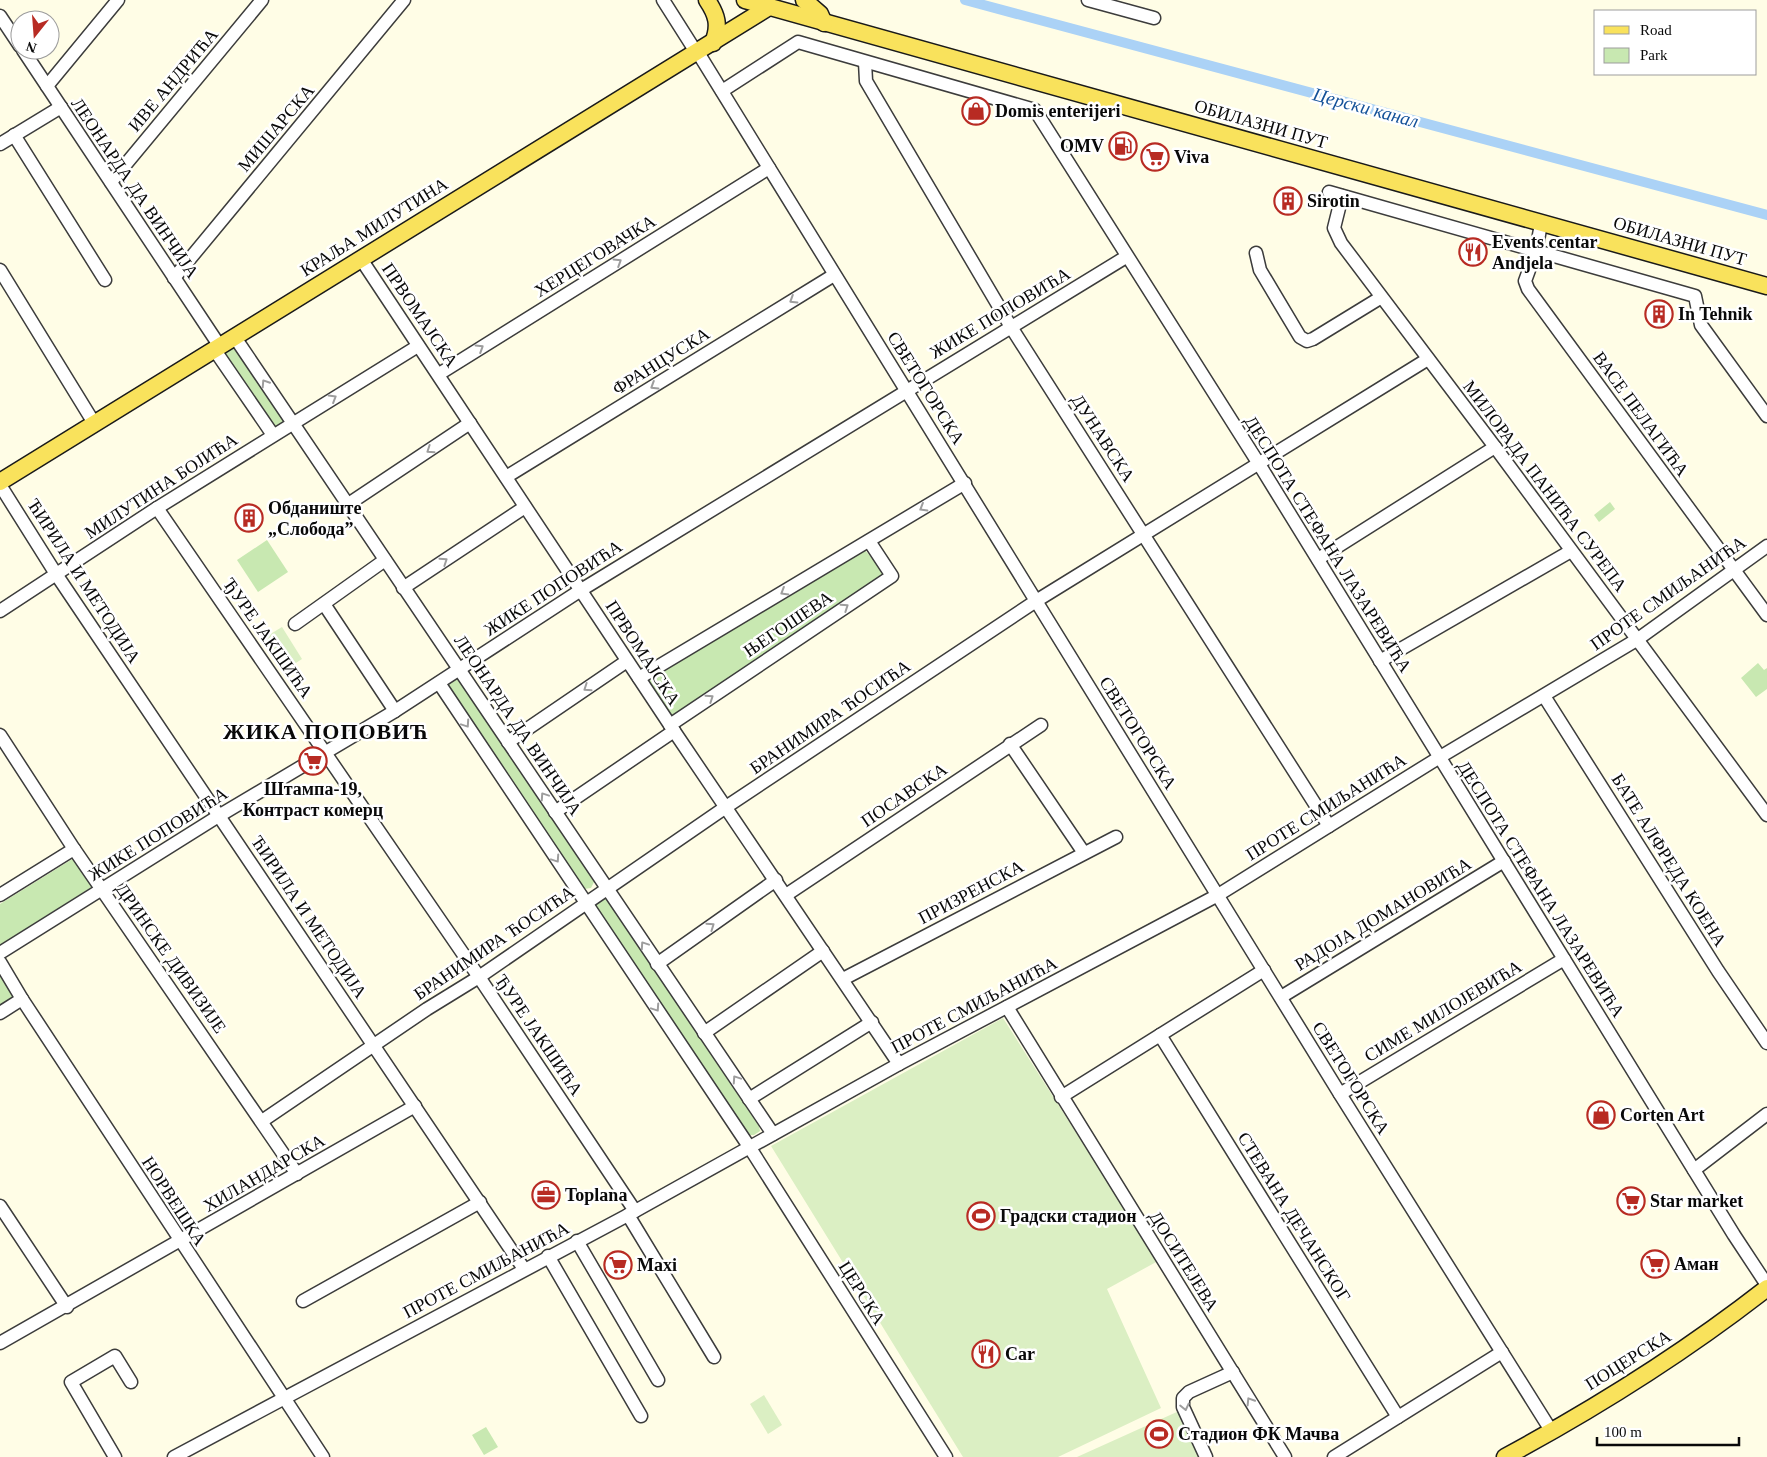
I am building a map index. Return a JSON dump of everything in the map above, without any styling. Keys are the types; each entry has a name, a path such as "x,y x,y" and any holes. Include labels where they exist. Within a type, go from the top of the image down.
{"main road":[{"path":"707,0 716,12 717,20 713,43"},
{"name":"ОБИЛАЗНИ ПУТ","path":"744,0 775,4 824,23 1767,286"},
{"path":"804,0 820,14 824,23"},
{"name":"КРАЉА МИЛУТИНА","path":"0,483 94,422 775,4"},
{"name":"ПОЦЕРСКА","path":"1505,1457 1552,1432 1698,1340 1767,1286"}],"street":[{"path":"47,86 118,0"},
{"name":"ИВЕ АНДРИЋА","path":"111,182 262,0"},
{"name":"МИШАРСКА","path":"174,278 404,0"},
{"name":"СВЕТОГОРСКА","path":"663,0 722,91 1340,1094 1552,1432"},
{"path":"1088,0 1154,18"},
{"path":"0,16 10,31"},
{"name":"ДЕСПОТА СТЕФАНА ЛАЗАРЕВИЋА","path":"722,91 798,42 1035,110 1126,257 1259,464 1767,1286"},
{"name":"ЛЕОНАРДА ДА ВИНЧИЈА","path":"30,60 174,278 273,435"},
{"name":"ДУНАВСКА","path":"865,62 866,81 1011,327 1328,826"},
{"path":"0,144 61,107"},
{"path":"14,136 105,280"},
{"name":"ХЕРЦЕГОВАЧКА","path":"438,374 769,168"},
{"path":"1329,192 1696,296 1701,325 1767,416"},
{"name":"МИЛОРАДА ПАНИЋА СУРЕПА","path":"1342,196 1334,228 1341,243 1380,298 1495,447 1638,639 1767,815"},
{"name":"ВАСЕ ПЕЛАГИЋА","path":"1541,224 1536,251 1525,281 1528,289 1767,615"},
{"path":"1256,254 1260,270 1300,337 1307,341 1313,340 1380,298"},
{"name":"ЖИКЕ ПОПОВИЋА","path":"0,953 220,815 395,712 581,590 907,389 1126,257"},
{"name":"ПРВОМАЈСКА","path":"361,259 672,728 899,1064"},
{"path":"0,270 94,422"},
{"name":"ФРАНЦУСКА","path":"506,477 834,275"},
{"name":"ЛЕОНАРДА ДА ВИНЧИЈА","path":"234,336 773,1134"},
{"name":"МИЛУТИНА БОЈИЋА","path":"0,610 157,508 418,346"},
{"name":"БРАНИМИРА ЋОСИЋА","path":"262,1121 427,1009 479,977 726,807 1036,601 1428,359"},
{"path":"347,505 470,423"},
{"path":"1318,559 1495,447"},
{"name":"ЋИРИЛА И МЕТОДИЈА","path":"0,483 56,574 524,1269"},
{"name":"ЊЕГОШЕВА","path":"639,678 965,483"},
{"path":"404,588 525,507"},
{"name":"ЂУРЕ ЈАКШИЋА","path":"157,508 479,977 631,1213 714,1356"},
{"name":"ЊЕГОШЕВА","path":"672,728 892,576 869,541"},
{"name":"ПРОТЕ СМИЉАНИЋА","path":"174,1457 631,1213 899,1064 1218,895 1328,826 1638,639 1767,546"},
{"path":"1380,661 1571,551"},
{"path":"295,624 384,560"},
{"path":"324,604 395,712"},
{"path":"508,742 627,660"},
{"path":"439,683 750,1148"},
{"name":"БАТЕ АЛФРЕДА КОЕНА","path":"1544,696 1718,971 1767,1043"},
{"name":"ПОСАВСКА","path":"786,895 1041,725"},
{"path":"555,812 672,728"},
{"name":"ДРИНСКЕ ДИВИЗИЈЕ","path":"0,735 74,849 297,1174"},
{"path":"1010,744 1084,853"},
{"name":"ПРИЗРЕНСКА","path":"843,979 1116,837"},
{"path":"0,895 74,849"},
{"name":"РАДОЈА ДОМАНОВИЋА","path":"1281,996 1504,861"},
{"path":"657,964 776,880"},
{"path":"704,1033 823,951"},
{"name":"СИМЕ МИЛОЈЕВИЋА","path":"1340,1094 1564,959"},
{"name":"НОРВЕШКА","path":"0,962 179,1241 323,1457"},
{"path":"1062,1097 1264,970"},
{"path":"0,1013 22,999"},
{"name":"ДОСИТЕЈЕВА","path":"1007,1007 1285,1457"},
{"path":"749,1099 872,1022"},
{"name":"СТЕВАНА ДЕЧАНСКОГ","path":"1160,1035 1398,1417"},
{"name":"ХИЛАНДАРСКА","path":"0,1343 415,1106"},
{"path":"1694,1170 1767,1114"},
{"name":"ЦЕРСКА","path":"750,1148 946,1457"},
{"path":"303,1301 480,1202"},
{"path":"0,1206 66,1307"},
{"path":"577,1241 658,1380"},
{"path":"548,1256 641,1416"},
{"path":"1334,1457 1502,1352"},
{"path":"114,1457 71,1382 115,1356 131,1382"},
{"path":"1206,1457 1183,1407 1183,1398 1188,1392 1233,1372"}],"green space":[{"path":"235,345 284,419 281,425 273,427 224,356 224,349"},
{"path":"1610,502 1615,509 1599,522 1594,515"},
{"path":"267,540 288,572 258,592 237,560"},
{"path":"864,549 885,573 675,717 671,716 648,679"},
{"path":"282,627 302,659 285,670 264,638"},
{"path":"1758,663 1764,670 1767,668 1767,689 1756,697 1741,678"},
{"path":"456,677 460,679 595,880 591,888 584,889 446,684"},
{"path":"74,858 92,887 0,945 0,904"},
{"path":"605,897 759,1126 760,1131 754,1135 747,1135 593,907 599,899"},
{"path":"0,976 14,999 0,1008"},
{"path":"1003,1018 1158,1261 1107,1289 1161,1408 1058,1457 963,1457 771,1146"},
{"path":"764,1395 782,1425 768,1434 750,1404"},
{"name":"Стадион ФК Мачва","path":"1179,1411 1200,1457 1077,1457"},
{"path":"486,1427 498,1447 484,1455 472,1435"}],"waterway":[{"name":"Церски канал","path":"965,0 1767,215"}],"place":[{"name":"Domis enterijeri","path":"976,111"},
{"name":"OMV","path":"1123,146"},
{"name":"Viva","path":"1155,157"},
{"name":"Sirotin","path":"1288,201"},
{"name":"Events centar Andjela","path":"1473,252"},
{"name":"In Tehnik","path":"1659,314"},
{"name":"Обданиште „Слобода”","path":"249,518"},
{"name":"Штампа-19, Контраст комерц","path":"313,761"},
{"name":"Corten Art","path":"1601,1115"},
{"name":"Toplana","path":"546,1195"},
{"name":"Star market","path":"1631,1201"},
{"name":"Градски стадион","path":"981,1216"},
{"name":"Аман","path":"1655,1264"},
{"name":"Maxi","path":"618,1265"},
{"name":"Car","path":"986,1354"},
{"name":"Стадион ФК Мачва","path":"1159,1434"}],"district":[{"name":"ЖИКА ПОПОВИЋ","path":"326,731"}]}
